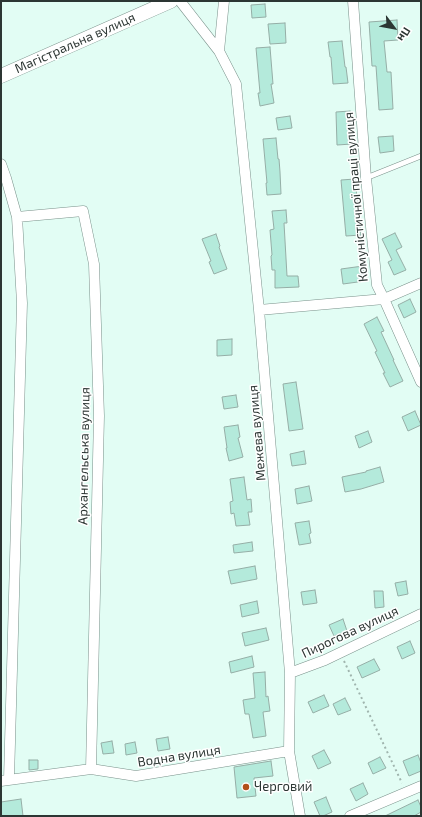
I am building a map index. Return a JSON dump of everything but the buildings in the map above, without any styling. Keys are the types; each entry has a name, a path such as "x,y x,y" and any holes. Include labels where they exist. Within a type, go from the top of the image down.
{"main road":[{"name":"Магістральна вулиця","path":"1,76 170,2"}],"street":[{"path":"219,51 224,1"},
{"name":"Комуністичної праці вулиця","path":"354,1 366,178 377,285 421,382"},
{"name":"Межева вулиця","path":"170,2 219,51 236,84 259,310 290,673 288,751 300,816"},
{"path":"1,164 17,217 22,303 5,780"},
{"name":"Архангельська вулиця","path":"17,217 83,211 94,264 99,416 90,769"},
{"path":"259,310 384,299 421,283"},
{"name":"Пирогова вулиця","path":"290,673 325,660 421,614"},
{"name":"Водна вулиця","path":"5,780 90,769 136,776 288,751"},
{"path":"350,816 421,786"}],"lane":[{"path":"366,178 421,156"}],"path":[{"path":"340,653 406,792"}],"place":[{"name":"Черговий","path":"246,787"}]}
